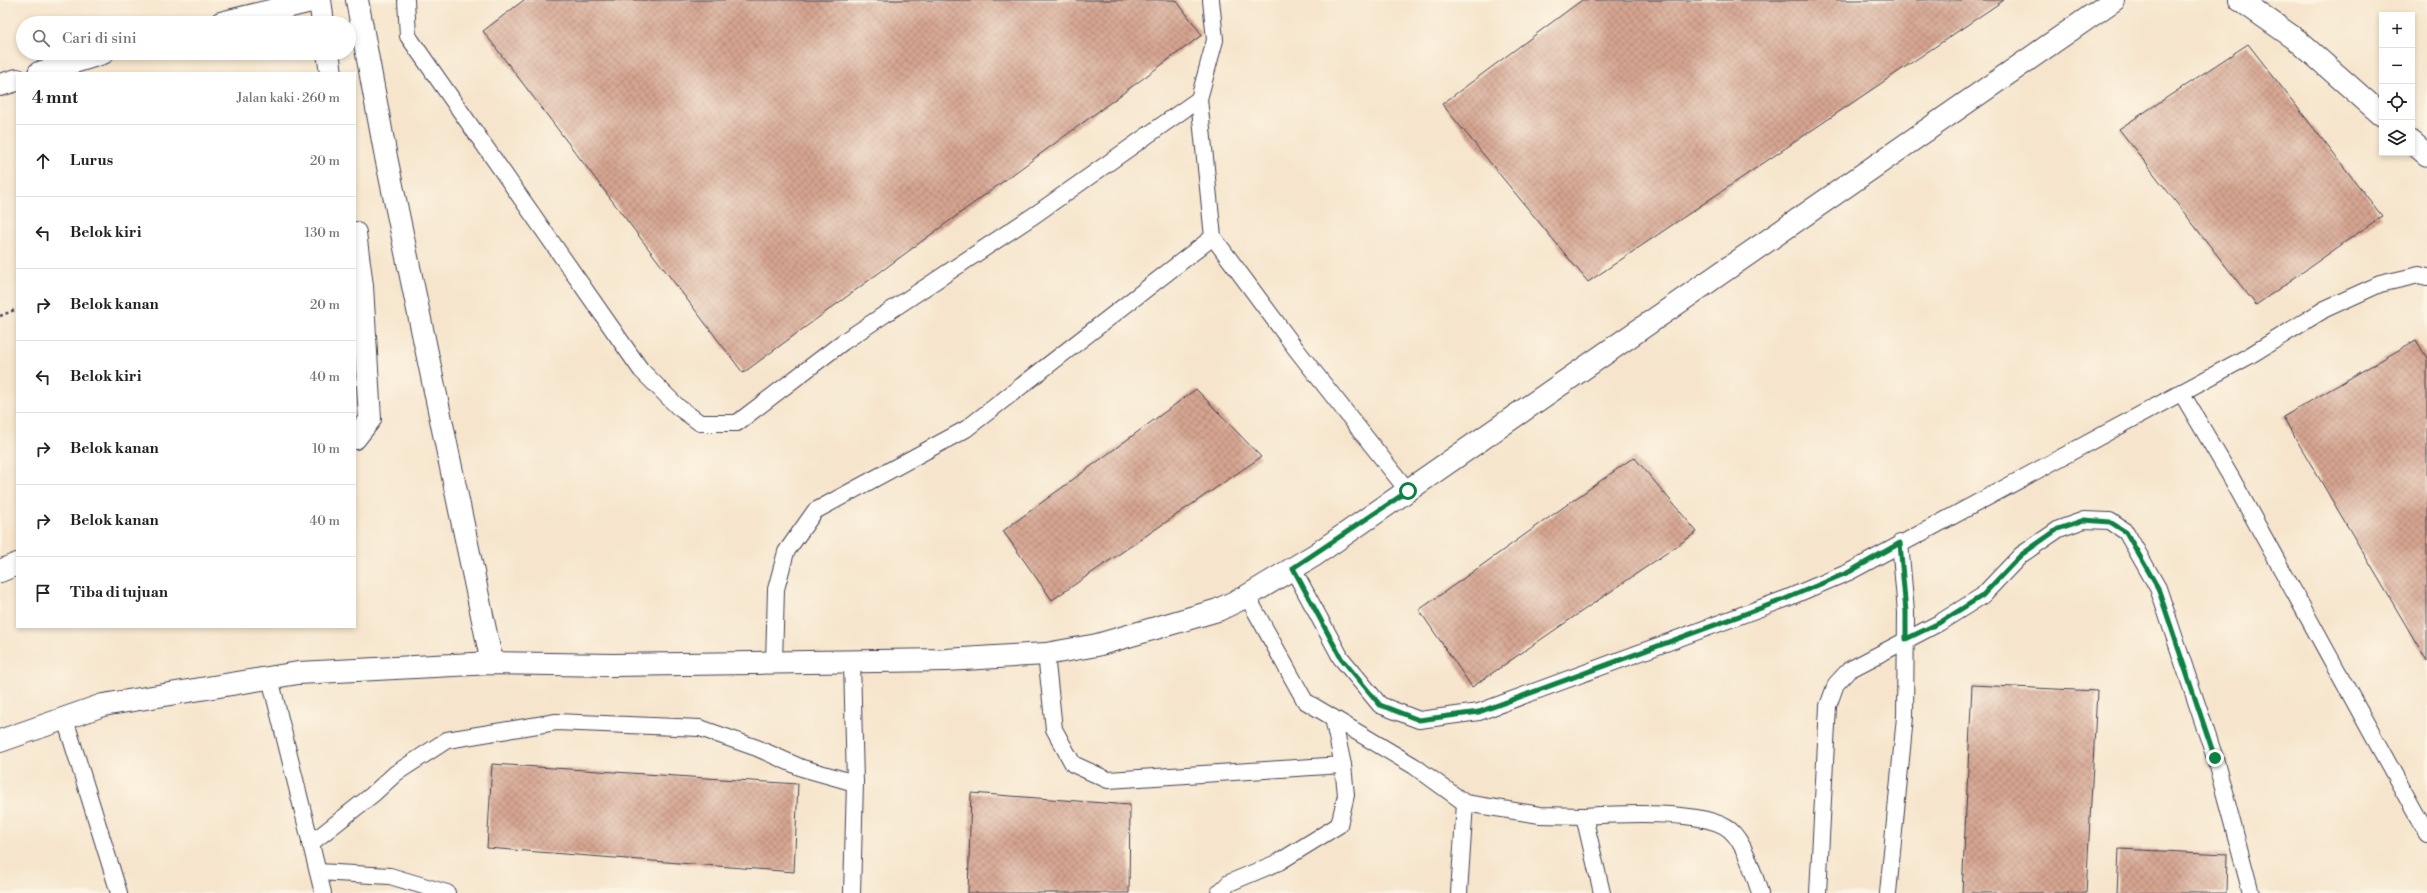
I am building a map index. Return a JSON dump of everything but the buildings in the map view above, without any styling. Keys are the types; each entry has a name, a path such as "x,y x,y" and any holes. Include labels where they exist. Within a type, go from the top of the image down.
{"street":[{"path":"250,16 315,0"},
{"path":"320,0 322,16"},
{"path":"357,0 386,157 492,663"},
{"path":"0,741 103,705 298,673 492,663 774,663 946,660 1046,654 1097,645 1218,610 1247,596 1293,568 1408,491 2114,0"},
{"path":"2240,0 2297,40 2379,112"},
{"path":"42,72 81,60"},
{"path":"329,60 331,72"},
{"path":"0,86 16,80"},
{"path":"2415,145 2427,155"},
{"path":"356,241 362,286 370,419 356,437"},
{"path":"0,570 16,564"}],"lane":[{"path":"406,0 408,36 641,370 678,407 700,423 737,423 844,342 1036,214 1199,99"},
{"path":"1211,0 1215,40 1199,99 1213,237 1296,349 1408,491"},
{"path":"774,663 776,590 786,552 815,511 966,429 1213,237"},
{"path":"1293,568 1341,658 1380,705 1419,720 1479,712 1785,599 1849,572 1900,543 2249,356 2325,309 2380,284 2419,275 2427,277"},
{"path":"2181,392 2232,479 2427,834"},
{"path":"1818,893 1828,706 1836,684 1849,670 1939,623 1982,596 2021,555 2058,529 2084,520 2110,522 2126,532 2158,588 2215,758 2251,893"},
{"path":"1888,893 1905,717 1906,612 1900,543"},
{"path":"1247,596 1305,701 1414,766 1465,803 1540,815 1584,816 1620,814 1708,819 1730,830 1746,855 1760,893"},
{"path":"1046,654 1054,729 1072,764 1108,780 1343,765"},
{"path":"852,661 855,783 852,893"},
{"path":"270,678 323,893"},
{"path":"65,718 119,893"},
{"path":"1219,893 1229,883 1278,862 1339,825 1346,796 1343,765 1333,718"},
{"path":"310,844 372,796 396,773 447,740 556,722 700,728 757,748 802,768 855,783"},
{"path":"1459,893 1465,803"},
{"path":"1584,816 1602,893"},
{"path":"318,872 390,876 447,893"}],"path":[{"path":"0,316 16,309"}],"route":[{"path":"1408,491 1315,555 1293,568 1341,658 1380,705 1419,720 1479,712 1785,599 1849,572 1900,543 1906,612 1906,639 1939,623 1982,596 2021,555 2058,529 2084,520 2110,522 2126,532 2158,588 2215,758"}]}
